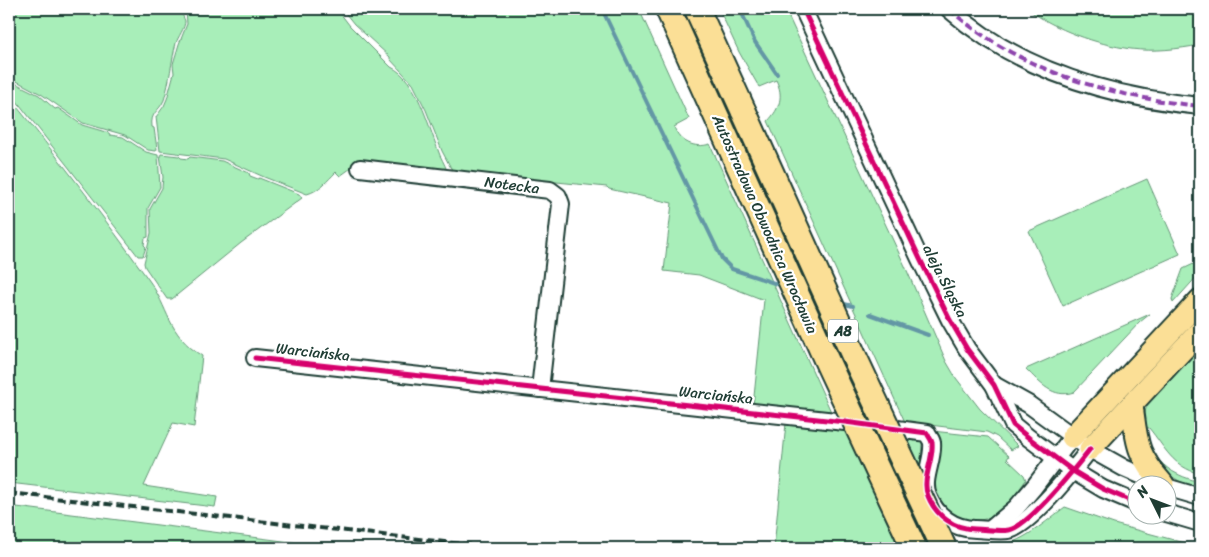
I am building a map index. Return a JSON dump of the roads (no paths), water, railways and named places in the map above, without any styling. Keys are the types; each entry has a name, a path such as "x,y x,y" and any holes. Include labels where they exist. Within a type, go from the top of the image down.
{"highway":[{"name":"Autostradowa Obwodnica Wrocławia","path":"668,9 833,375 914,548"},
{"name":"Autostradowa Obwodnica Wrocławia","path":"697,9 854,356 944,548"}],"main road":[{"path":"1072,437 1200,300"},
{"path":"1090,450 1200,331"},
{"path":"1132,404 1139,451 1153,474"}],"street":[{"name":"aleja Śląska","path":"803,9 950,320 966,349 994,385 1014,425 1028,438 1073,470 1107,491 1126,499"},
{"path":"949,9 1004,50 1044,69 1111,90 1150,99 1200,106"},
{"name":"Notecka","path":"360,168 550,190 558,196 561,204 540,389"},
{"name":"Warciańska","path":"254,358 845,422 927,433 932,443 926,490 928,498 940,515 952,524 964,529 1010,530 1025,520 1090,450"},
{"name":"aleja Śląska","path":"994,385 1028,404 1090,450 1138,474"},
{"path":"991,530 1028,494 1072,437"},
{"path":"1176,490 1200,497"},
{"path":"1176,517 1200,523"}],"waterway":[{"path":"602,9 722,259 732,269 783,286"},
{"path":"740,9 755,42 777,74"},
{"path":"840,303 853,306"},
{"path":"870,314 928,335"}],"railway":[{"path":"9,493 498,548"}]}
